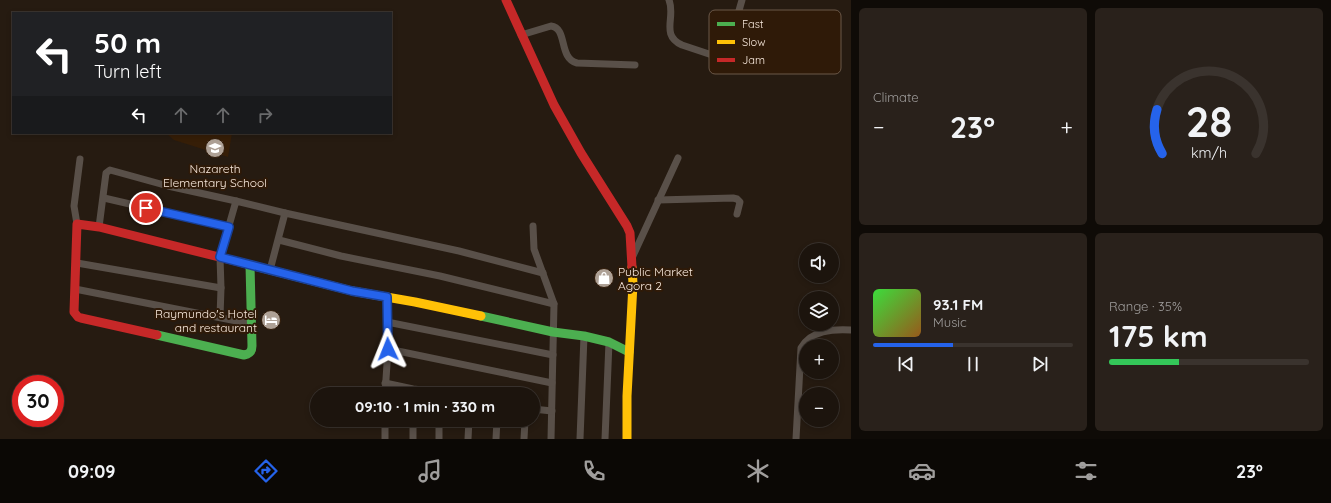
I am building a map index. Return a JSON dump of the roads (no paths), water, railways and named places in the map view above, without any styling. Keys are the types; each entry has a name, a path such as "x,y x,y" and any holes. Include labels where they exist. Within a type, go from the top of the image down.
{"street":[{"path":"506,0 557,112 627,226 631,243 633,284 626,396 627,439"},
{"path":"669,0 671,12 669,32 673,38 677,43 709,55"},
{"path":"739,10 742,0"},
{"path":"521,35 555,26 559,29 566,54 572,62 635,65"},
{"path":"632,258 678,158"},
{"path":"80,159 74,206 78,224 74,312 81,318 244,355 250,353 252,350 250,265"},
{"path":"99,227 104,198 106,173 110,170 168,186 459,251 543,273"},
{"path":"104,198 229,227"},
{"path":"658,200 732,198 737,199 740,202 738,214"},
{"path":"220,317 220,257 236,202"},
{"path":"270,270 286,213"},
{"path":"78,224 99,227 352,291 510,322 553,332 584,336 609,342 629,352"},
{"path":"533,226 534,249 554,304 551,439"},
{"path":"279,240 341,256 440,276 554,304"},
{"path":"76,263 221,288"},
{"path":"75,289 252,324"},
{"path":"384,387 388,349 387,297"},
{"path":"387,322 553,355"},
{"path":"796,439 801,348 808,338 815,334 851,330"},
{"path":"580,439 584,336"},
{"path":"605,439 609,342"},
{"path":"388,349 552,383"},
{"path":"384,383 398,387"},
{"path":"540,410 552,411"},
{"path":"385,427 385,439"},
{"path":"413,427 413,439"},
{"path":"439,427 439,439"},
{"path":"468,439 469,427"},
{"path":"496,439 497,427"},
{"path":"524,439 525,427"}],"place":[{"name":"Nazareth Elementary School","path":"215,148"},
{"name":"Public Market Agora 2","path":"604,278"},
{"name":"Raymundo's Hotel and restaurant","path":"271,320"}]}
